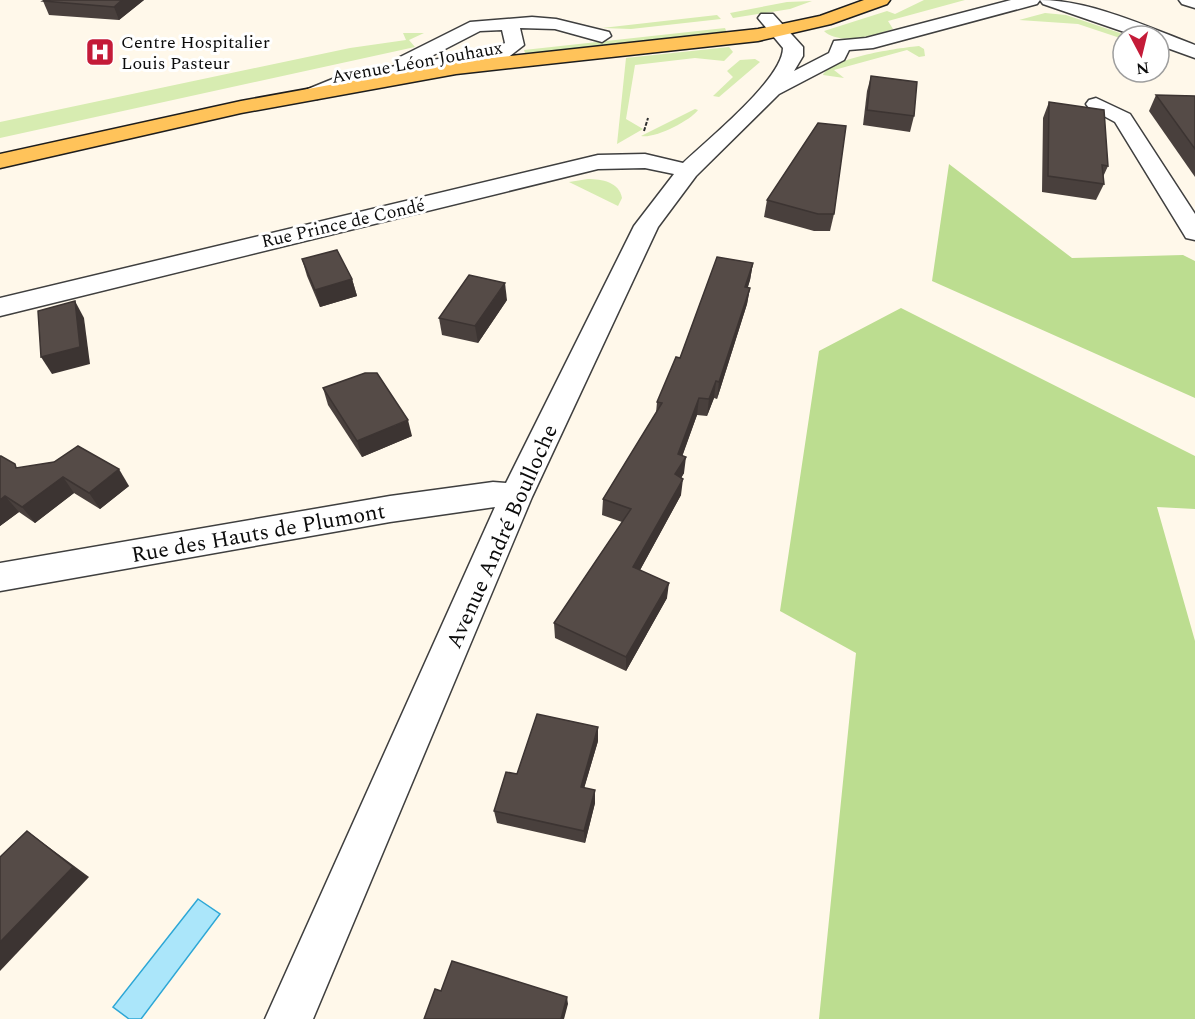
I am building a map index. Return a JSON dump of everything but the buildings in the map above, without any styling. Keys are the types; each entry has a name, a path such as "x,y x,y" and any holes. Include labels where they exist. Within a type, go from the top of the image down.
{"main road":[{"name":"Avenue Léon Jouhaux","path":"0,149 407,61 476,50 602,36 778,28 837,0"},
{"path":"0,161 310,95 456,68 778,28 835,17 881,0"}],"street":[{"path":"778,28 816,42 841,45 866,44 1031,0"},
{"path":"1049,0 1119,24"},
{"path":"1188,0 1195,3"},
{"path":"310,95 347,80 499,56 515,45 510,24"},
{"path":"407,61 476,26 556,24 602,36"},
{"path":"476,26 476,50"},
{"path":"772,90 793,56 793,47 778,28"},
{"path":"1171,43 1195,52"},
{"path":"772,90 837,56 841,45"},
{"name":"Avenue André Boulloche","path":"289,1019 516,497 646,226 688,171 772,90"},
{"path":"1095,104 1123,118 1195,233"},
{"name":"Rue Prince de Condé","path":"0,307 598,162 645,161 688,171"},
{"name":"Rue des Hauts de Plumont","path":"0,577 401,507 493,494 516,497"}],"green space":[{"path":"924,0 965,0 888,21 893,29 868,36 839,38 824,31 887,11 895,14"},
{"path":"812,1 790,9 733,18 730,13 787,2"},
{"path":"1045,13 1066,15 1111,30 1111,35 1078,24 1019,20"},
{"path":"717,15 721,19 631,29 602,28"},
{"path":"725,28 727,33 550,52 525,53 524,50"},
{"path":"403,33 424,33 409,40 415,47 0,138 0,122 350,48 406,40"},
{"path":"919,46 924,49 925,56 919,57 907,50 834,70 844,78 823,75 839,63 852,58"},
{"path":"729,47 733,52 724,61 695,58 635,65 626,119 643,129 617,144 626,58"},
{"path":"755,59 760,62 719,97 713,96 733,77 727,71 740,60"},
{"path":"695,109 698,110 688,119 671,128 654,135 641,136"},
{"path":"949,164 1072,258 1183,255 1195,261 1195,398 932,281"},
{"path":"588,179 614,185 622,198 618,206 569,182"},
{"path":"901,308 1195,456 1195,509 1157,507 1195,641 1195,1019 819,1019 856,653 780,611 819,351"}],"water":[{"path":"198,899 220,914 141,1019 129,1019 113,1007"}],"place":[{"name":"Centre Hospitalier Louis Pasteur","path":"100,52"}]}
